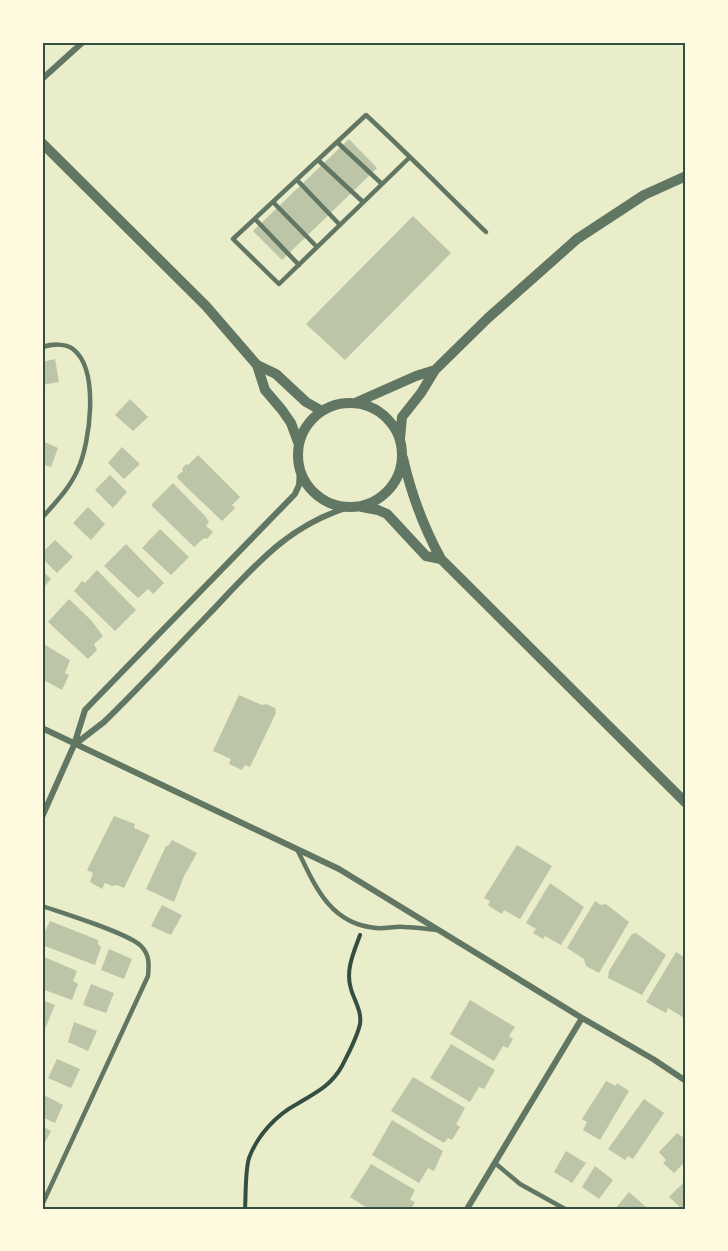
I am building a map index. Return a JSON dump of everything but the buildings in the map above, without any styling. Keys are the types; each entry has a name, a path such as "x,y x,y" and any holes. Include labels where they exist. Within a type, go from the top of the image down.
{"street":[{"path":"42,79 83,42"},
{"path":"42,143 206,306 257,365 265,390 291,423 298,442 300,470 299,485 295,494 85,710 74,745 42,817"},
{"path":"686,176 644,195 577,239 488,318 435,370 402,417 400,439 409,481 441,560 686,803"},
{"path":"257,365 276,374 306,402 322,411"},
{"path":"298,442 305,427 322,411 338,405 355,403 435,370"},
{"path":"355,403 371,407 385,417 395,427 400,439"},
{"path":"74,745 104,722 260,561 289,535 323,516 374,502 386,494 396,483 402,469 403,459"},
{"path":"300,470 307,485 318,499 332,506 378,510 387,513 426,556 441,560"},
{"path":"42,729 170,787 339,869 686,1081"},
{"path":"466,1209 582,1018"}],"lane":[{"path":"410,157 279,284 233,240 366,115 410,157 486,232"},
{"path":"337,142 382,184"},
{"path":"318,160 363,202"},
{"path":"297,180 340,225"},
{"path":"273,202 317,247"},
{"path":"255,219 298,265"},
{"path":"42,346 53,344 64,346 73,349 81,358 86,369 90,391 90,430 78,469 68,487 42,518"},
{"path":"297,848 320,895 338,914 357,924 376,928 403,927 438,931"},
{"path":"42,906 125,937 141,946 150,961 148,976 42,1205"},
{"path":"495,1163 520,1184 566,1209"}],"path":[{"path":"245,1209 249,1159 259,1140 277,1116 321,1092 340,1069 355,1036 360,1023 357,1003 348,977 352,956 361,934"}]}
